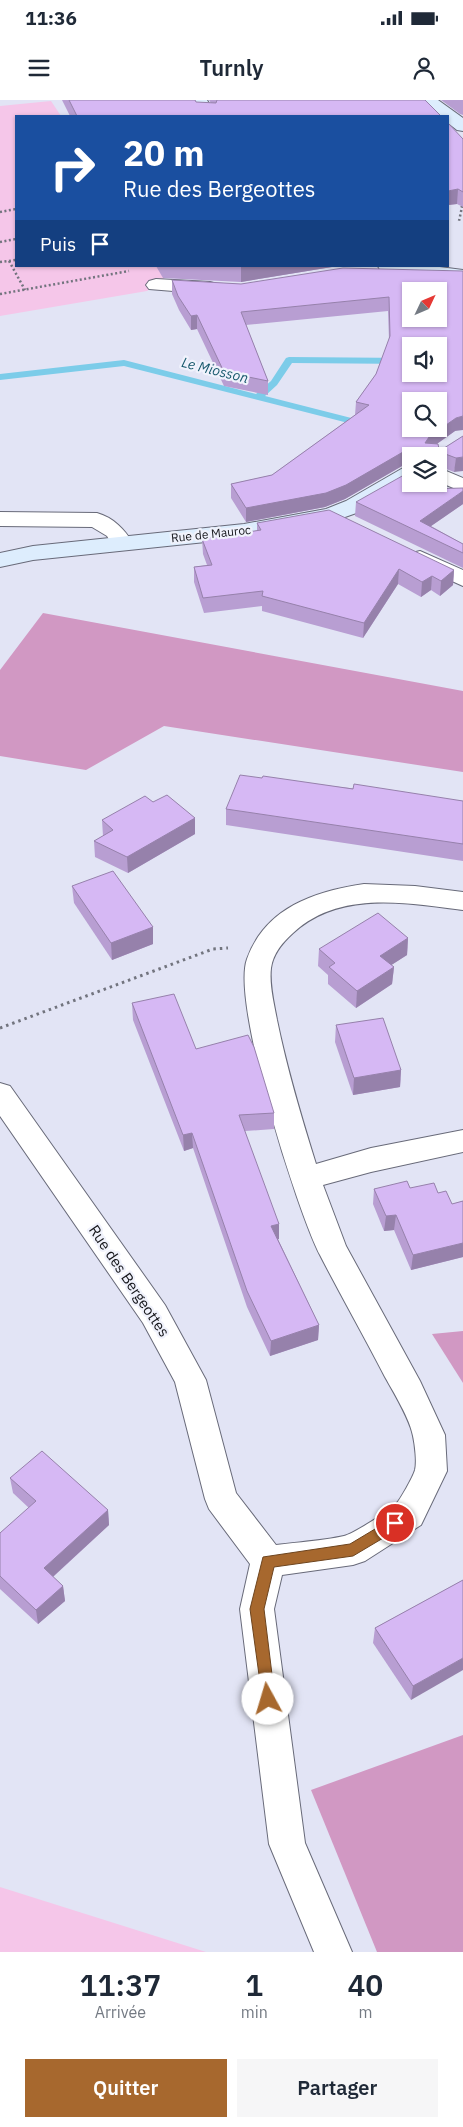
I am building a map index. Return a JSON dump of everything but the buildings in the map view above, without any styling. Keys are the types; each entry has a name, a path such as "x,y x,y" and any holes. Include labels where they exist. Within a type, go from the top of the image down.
{"street":[{"path":"198,100 206,115"},
{"path":"428,100 448,115"},
{"path":"449,116 463,126"},
{"path":"382,267 463,276"},
{"path":"156,285 225,290"},
{"name":"Rue de Mauroc","path":"0,560 33,553 244,530 330,515 354,506 402,478"},
{"path":"447,478 463,486"},
{"path":"330,515 357,528"},
{"path":"0,519 97,520 115,532 122,543"},
{"path":"401,549 463,579"},
{"path":"333,1952 287,1844 257,1609 268,1561 353,1550 409,1514 431,1471 429,1435 409,1391 332,1248 306,1178 269,1051 257,986 258,966 266,945 287,920 321,902 356,895 396,892 463,901"},
{"name":"Rue des Bergeottes","path":"0,1094 154,1314 190,1380 221,1499 268,1561"},
{"path":"306,1178 371,1160 463,1142"}],"path":[{"path":"456,198 462,207 459,221"},
{"path":"0,212 15,209"},
{"path":"0,241 15,239"},
{"path":"0,262 15,260"},
{"path":"9,261 25,290"},
{"path":"0,294 130,271"},
{"path":"0,1028 213,949 266,945"}],"shaded area":[{"path":"51,101 60,115 15,115 15,267 158,267 164,279 147,291 0,316 0,106"},
{"path":"43,613 463,691 463,772 164,726 86,770 0,756 0,670"},
{"path":"463,1331 463,1383 432,1334"},
{"path":"463,1735 463,1952 377,1952 311,1790"},
{"path":"0,1887 206,1952 0,1952"}],"waterway":[{"path":"258,397 274,383 289,360 402,361"},
{"name":"Le Miosson","path":"0,377 124,363 258,397"},
{"name":"Le Miosson","path":"258,397 364,424"}],"route":[{"path":"268,1699 257,1609 268,1561 353,1550 395,1523"}]}
